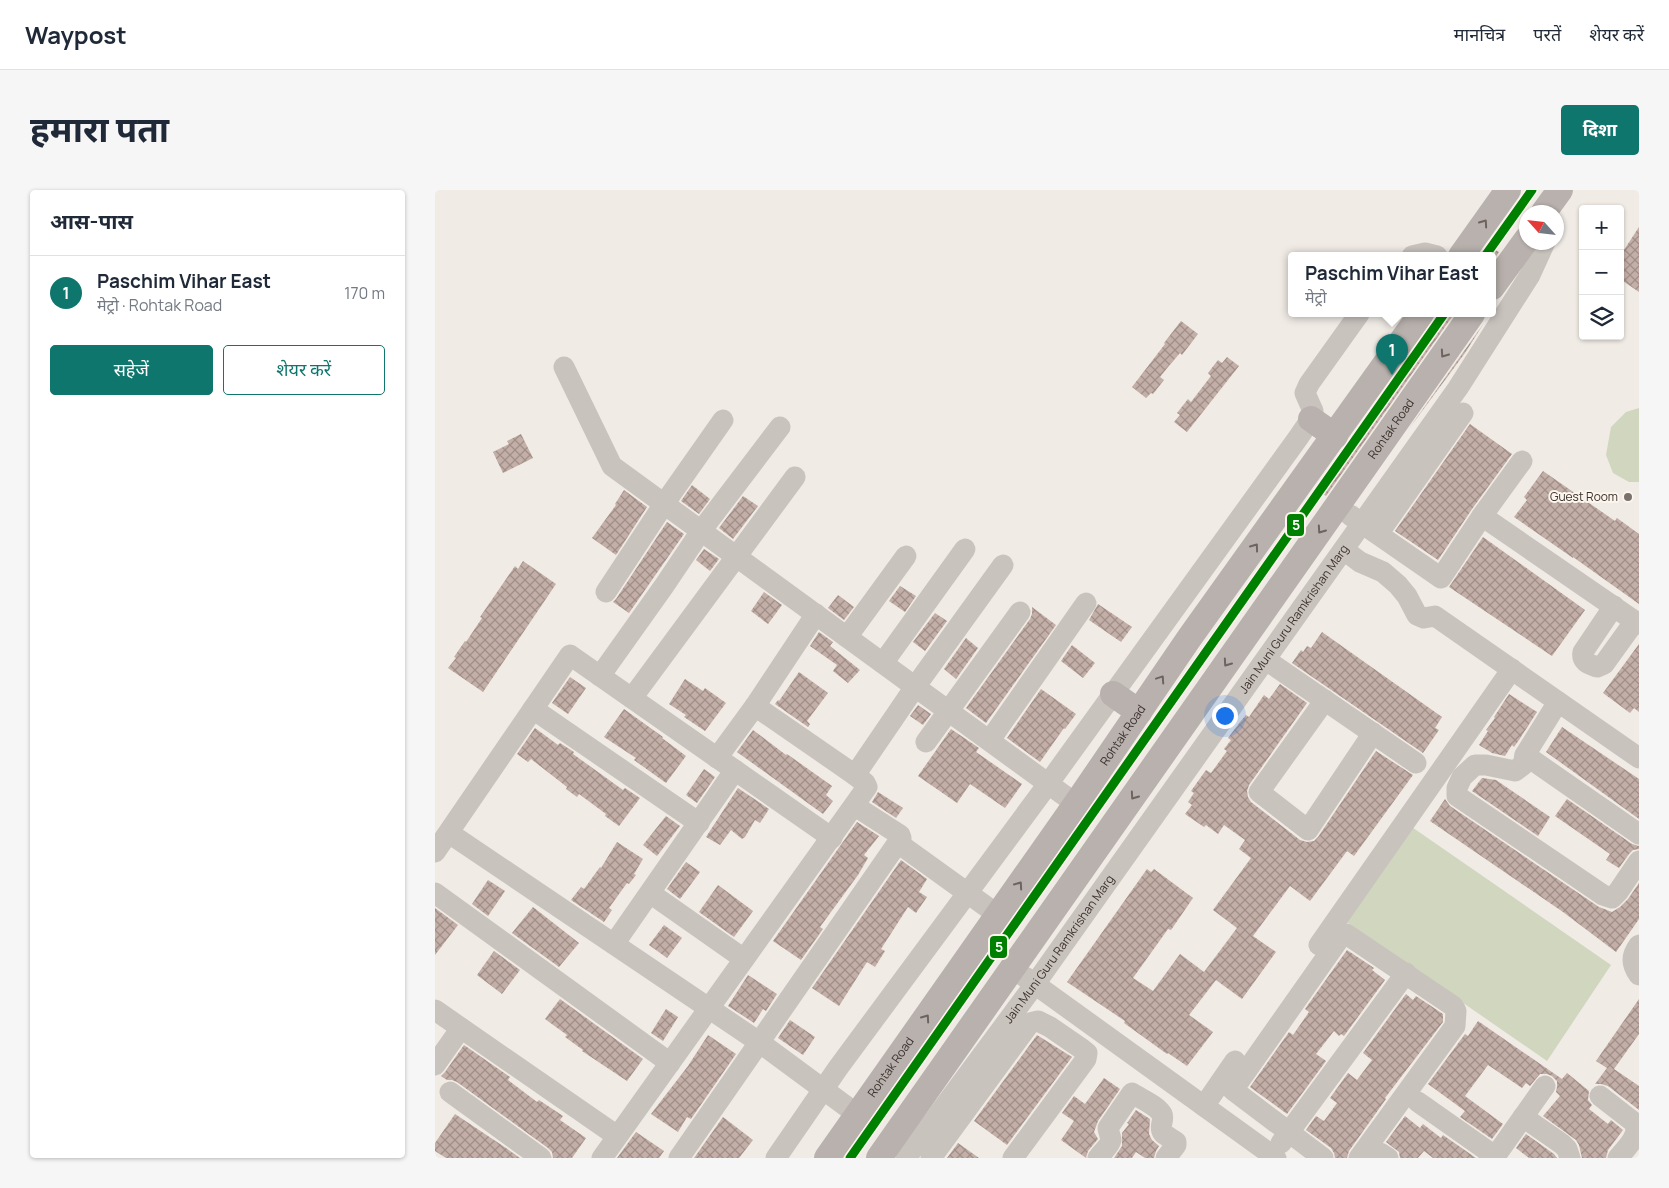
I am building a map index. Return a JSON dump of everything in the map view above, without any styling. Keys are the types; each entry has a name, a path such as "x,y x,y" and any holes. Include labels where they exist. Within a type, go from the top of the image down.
{"main road":[{"path":"1464,252 1508,190"},
{"path":"1550,205 1560,190"},
{"path":"1496,282 1519,250"},
{"name":"Rohtak Road","path":"827,1158 1076,804 1190,637 1419,317"},
{"name":"Rohtak Road","path":"879,1158 1470,317"},
{"path":"1311,419 1335,436"},
{"path":"1113,694 1139,712"}],"street":[{"path":"1561,205 1565,190"},
{"name":"Jain Muni Guru Ramkrishan Marg","path":"906,1158 1035,984 1344,550 1370,529 1530,275 1541,250"},
{"path":"776,1158 823,1090 1048,784 1311,419 1313,411 1305,393 1309,384 1357,317"},
{"path":"564,366 612,466 1076,804"},
{"path":"1370,529 1463,413"},
{"path":"606,592 723,420"},
{"path":"600,676 701,531 780,428"},
{"path":"1338,506 1441,578 1482,516 1522,461"},
{"path":"632,698 795,477"},
{"path":"1482,516 1637,622 1604,664 1597,668 1585,662 1582,657 1583,652 1613,606"},
{"path":"883,663 965,549"},
{"path":"1344,550 1360,562 1383,572 1398,584 1417,615 1424,618 1435,616 1639,758"},
{"path":"847,637 906,556"},
{"path":"855,775 915,687 1003,565"},
{"path":"990,740 1086,603"},
{"path":"926,742 1020,612"},
{"path":"717,758 755,706 816,614"},
{"path":"435,852 570,654 831,838"},
{"path":"1266,660 1416,763"},
{"path":"1203,1106 1438,777 1512,669"},
{"path":"1325,700 1259,792 1308,830 1373,734"},
{"path":"1558,702 1525,755 1523,765 1515,771 1486,765 1475,765 1461,777 1457,788 1457,796 1603,895 1612,898 1639,861"},
{"path":"602,1158 867,787 855,775 755,706"},
{"path":"533,708 699,823"},
{"path":"1525,755 1639,834"},
{"path":"614,944 735,770"},
{"path":"1438,777 1457,788"},
{"path":"679,1158 901,838 855,806"},
{"path":"449,833 759,1042 858,1115"},
{"path":"898,843 998,915"},
{"path":"435,893 669,1063"},
{"path":"650,893 744,959"},
{"path":"1323,1158 1233,1090 1343,935 1346,934 1453,1006 1456,1011 1455,1026 1359,1158"},
{"path":"1639,946 1634,952 1632,960 1634,968 1639,975"},
{"path":"1013,968 1274,1156 1289,1132 1406,974"},
{"path":"435,1010 617,1136"},
{"path":"931,1158 1030,1023 1038,1021 1082,1049 1087,1053 1086,1059 1013,1158"},
{"path":"435,1065 461,1028"},
{"path":"1381,1156 1470,1030"},
{"path":"1418,1102 1494,1158 1545,1086"},
{"path":"450,1092 541,1158"},
{"path":"1098,1158 1111,1141 1108,1128 1132,1093 1155,1107 1163,1115 1162,1132 1176,1142 1176,1145 1166,1158"},
{"path":"1600,1096 1636,1124 1637,1133 1618,1158"},
{"path":"1523,1117 1562,1144 1570,1158"}],"green space":[{"path":"1639,408 1639,482 1629,482 1613,473 1606,455 1611,427 1626,412"},
{"path":"1406,823 1611,965 1547,1061 1339,917"}],"building":[{"path":"1639,227 1639,292 1624,282 1624,250"},
{"path":"1487,245 1499,252 1496,256 1496,252 1482,252"},
{"path":"1435,317 1452,317 1326,496 1315,489 1433,323"},
{"path":"1181,321 1198,334 1182,355 1180,353 1160,377 1164,380 1153,394 1151,393 1146,398 1132,387"},
{"path":"1484,323 1465,353 1408,430"},
{"path":"1227,357 1239,366 1187,432 1174,422 1180,415 1177,413 1188,399 1191,402 1211,376 1208,373 1218,360 1222,363"},
{"path":"1470,424 1512,454 1438,560 1395,531"},
{"path":"521,434 533,458 503,473 493,452 509,444 507,441"},
{"path":"1543,471 1615,521 1617,518 1639,534 1639,604 1514,517 1527,500 1524,497"},
{"path":"692,485 710,499 699,514 681,501"},
{"path":"624,490 647,507 616,555 592,538 616,505"},
{"path":"743,496 758,506 733,539 719,528"},
{"path":"667,522 684,534 629,613 613,602"},
{"path":"1483,537 1585,610 1552,656 1449,587"},
{"path":"704,549 719,559 710,571 696,560"},
{"path":"523,561 556,584 483,692 448,668 515,566 518,569"},
{"path":"900,586 916,596 905,612 889,601"},
{"path":"764,592 782,605 768,624 751,611"},
{"path":"838,595 854,607 844,620 828,608"},
{"path":"1098,604 1132,627 1121,642 1089,620"},
{"path":"1032,607 1056,625 986,723 966,708 1030,619"},
{"path":"935,613 947,621 925,651 913,642"},
{"path":"819,632 833,642 830,646 860,670 848,683 833,671 837,665 810,646"},
{"path":"1322,632 1442,717 1435,728 1439,730 1423,753 1292,663 1301,650 1303,652 1307,646 1311,648"},
{"path":"966,638 978,648 956,679 944,669"},
{"path":"1639,644 1639,712 1634,708 1630,713 1603,693"},
{"path":"1072,645 1095,663 1083,678 1061,661"},
{"path":"799,672 828,693 807,721 810,724 808,727 775,704"},
{"path":"570,677 586,688 568,714 552,703"},
{"path":"685,679 703,691 705,688 726,703 705,731 669,704"},
{"path":"1280,684 1307,703 1249,785 1247,791 1251,802 1300,840 1314,841 1318,837 1376,751 1413,775 1354,856 1347,851 1310,901 1290,886 1253,936 1276,952 1242,999 1216,980 1189,1015 1213,1032 1187,1066 1167,1054 1124,1023 1125,1021 1067,982 1147,869 1151,872 1154,869 1193,898 1171,930 1168,929 1133,978 1153,991 1180,954 1204,972 1237,928 1213,910 1251,858 1239,849 1245,840 1224,825 1218,834 1185,814 1192,805 1188,802 1194,793 1191,791 1206,770 1211,773 1227,751 1224,749 1231,740 1228,738 1246,715 1249,717 1264,695 1269,699"},
{"path":"1041,689 1076,714 1040,762 1007,738"},
{"path":"1509,694 1537,712 1514,747 1512,745 1505,756 1492,753 1479,745 1488,731 1486,730"},
{"path":"918,705 931,714 923,725 910,716"},
{"path":"624,709 686,756 666,783 634,760 636,758 604,737"},
{"path":"1562,727 1639,779 1639,819 1546,752"},
{"path":"535,728 558,745 560,743 574,752 573,754 623,790 625,788 640,798 619,826 579,794 577,797 566,789 567,787 531,759 528,762 517,754"},
{"path":"951,729 979,748 976,752 1022,784 1005,808 970,784 957,803 918,776"},
{"path":"753,730 832,786 826,795 833,801 823,814 737,752"},
{"path":"704,769 715,777 697,803 686,795"},
{"path":"1482,778 1496,780 1550,817 1538,836 1472,791"},
{"path":"738,788 769,809 760,823 755,820 745,837 742,839 731,830 720,845 706,837"},
{"path":"878,792 903,808 896,818 872,802"},
{"path":"1445,799 1450,806 1599,907 1612,912 1628,899 1639,883 1639,919 1616,952 1563,912 1430,821"},
{"path":"1567,799 1632,844 1639,846 1639,849 1633,850 1619,868 1606,860 1610,854 1555,816"},
{"path":"666,816 680,826 657,856 643,845"},
{"path":"857,822 879,836 864,855 868,858 858,875 820,927 823,929 801,960 773,941"},
{"path":"617,842 643,859 634,874 636,875 629,884 627,883 609,908 612,910 604,922 571,900 581,887 584,889 601,868"},
{"path":"901,860 927,879 919,892 927,897 916,913 908,907 881,949 885,951 875,967 867,962 839,1006 812,988"},
{"path":"686,862 700,872 680,899 667,889"},
{"path":"488,880 505,891 488,916 472,904"},
{"path":"718,885 753,911 734,937 699,912"},
{"path":"533,907 579,943 559,967 512,933"},
{"path":"435,908 458,925 435,955"},
{"path":"664,925 682,938 667,958 649,945"},
{"path":"1347,950 1374,968 1372,970 1385,980 1344,1036 1341,1034 1339,1036 1334,1031 1316,1054 1326,1061 1287,1114 1250,1087 1289,1032 1293,1035 1309,1012 1305,1009"},
{"path":"494,951 520,970 502,994 477,975"},
{"path":"748,975 777,994 766,1011 763,1009 754,1023 728,1006"},
{"path":"1406,994 1413,1000 1416,996 1443,1014 1443,1022 1385,1098 1349,1151 1347,1158 1335,1158 1331,1148 1306,1130 1316,1116 1324,1121 1337,1103 1330,1098 1348,1073 1357,1080 1372,1060 1363,1053"},
{"path":"560,999 643,1059 627,1081 582,1051 565,1037 567,1035 545,1019"},
{"path":"1639,999 1639,1034 1614,1069 1639,1086 1639,1110 1608,1086 1595,1084 1607,1068 1596,1061"},
{"path":"666,1009 678,1017 663,1041 651,1033"},
{"path":"790,1020 815,1037 803,1055 778,1038"},
{"path":"1478,1021 1562,1079 1567,1073 1589,1091 1588,1100 1592,1105 1589,1109 1608,1124 1611,1120 1623,1130 1608,1150 1606,1158 1582,1158 1576,1140 1543,1116 1560,1096 1556,1092 1557,1081 1552,1076 1540,1074 1530,1086 1526,1083 1522,1088 1488,1065 1465,1096 1503,1124 1492,1139 1460,1117 1465,1111 1428,1084 1465,1034 1468,1036"},
{"path":"708,1035 736,1054 691,1119 687,1117 678,1132 651,1114 688,1066"},
{"path":"1037,1035 1072,1057 1007,1145 974,1121"},
{"path":"464,1045 510,1077 508,1080 537,1102 539,1100 563,1116 560,1120 586,1138 572,1158 553,1158 552,1152 548,1148 457,1082 447,1080 441,1076"},
{"path":"1104,1078 1120,1089 1098,1121 1094,1132 1098,1139 1088,1151 1086,1158 1061,1140 1074,1121 1062,1113 1074,1096 1085,1104"},
{"path":"1136,1110 1150,1119 1149,1134 1152,1140 1159,1146 1154,1158 1145,1158 1136,1152 1132,1158 1114,1158 1122,1146 1122,1133"},
{"path":"455,1114 520,1158 446,1158 435,1151 435,1143"},
{"path":"1405,1116 1420,1128 1423,1124 1441,1138 1443,1135 1476,1158 1433,1158 1424,1151 1418,1158 1400,1158 1399,1152 1386,1142"},
{"path":"723,1117 753,1140 739,1158 694,1158"},
{"path":"636,1132 664,1151 659,1158 617,1158"},
{"path":"1526,1134 1557,1158 1529,1158 1516,1148"},
{"path":"958,1143 979,1158 947,1158"}],"transit line":[{"name":"5","path":"1488,252 1532,190"},
{"name":"5","path":"850,1158 1442,317"}],"place":[{"name":"Paschim Vihar East","path":"1392,375"},
{"name":"Guest Room","path":"1628,497"}]}
